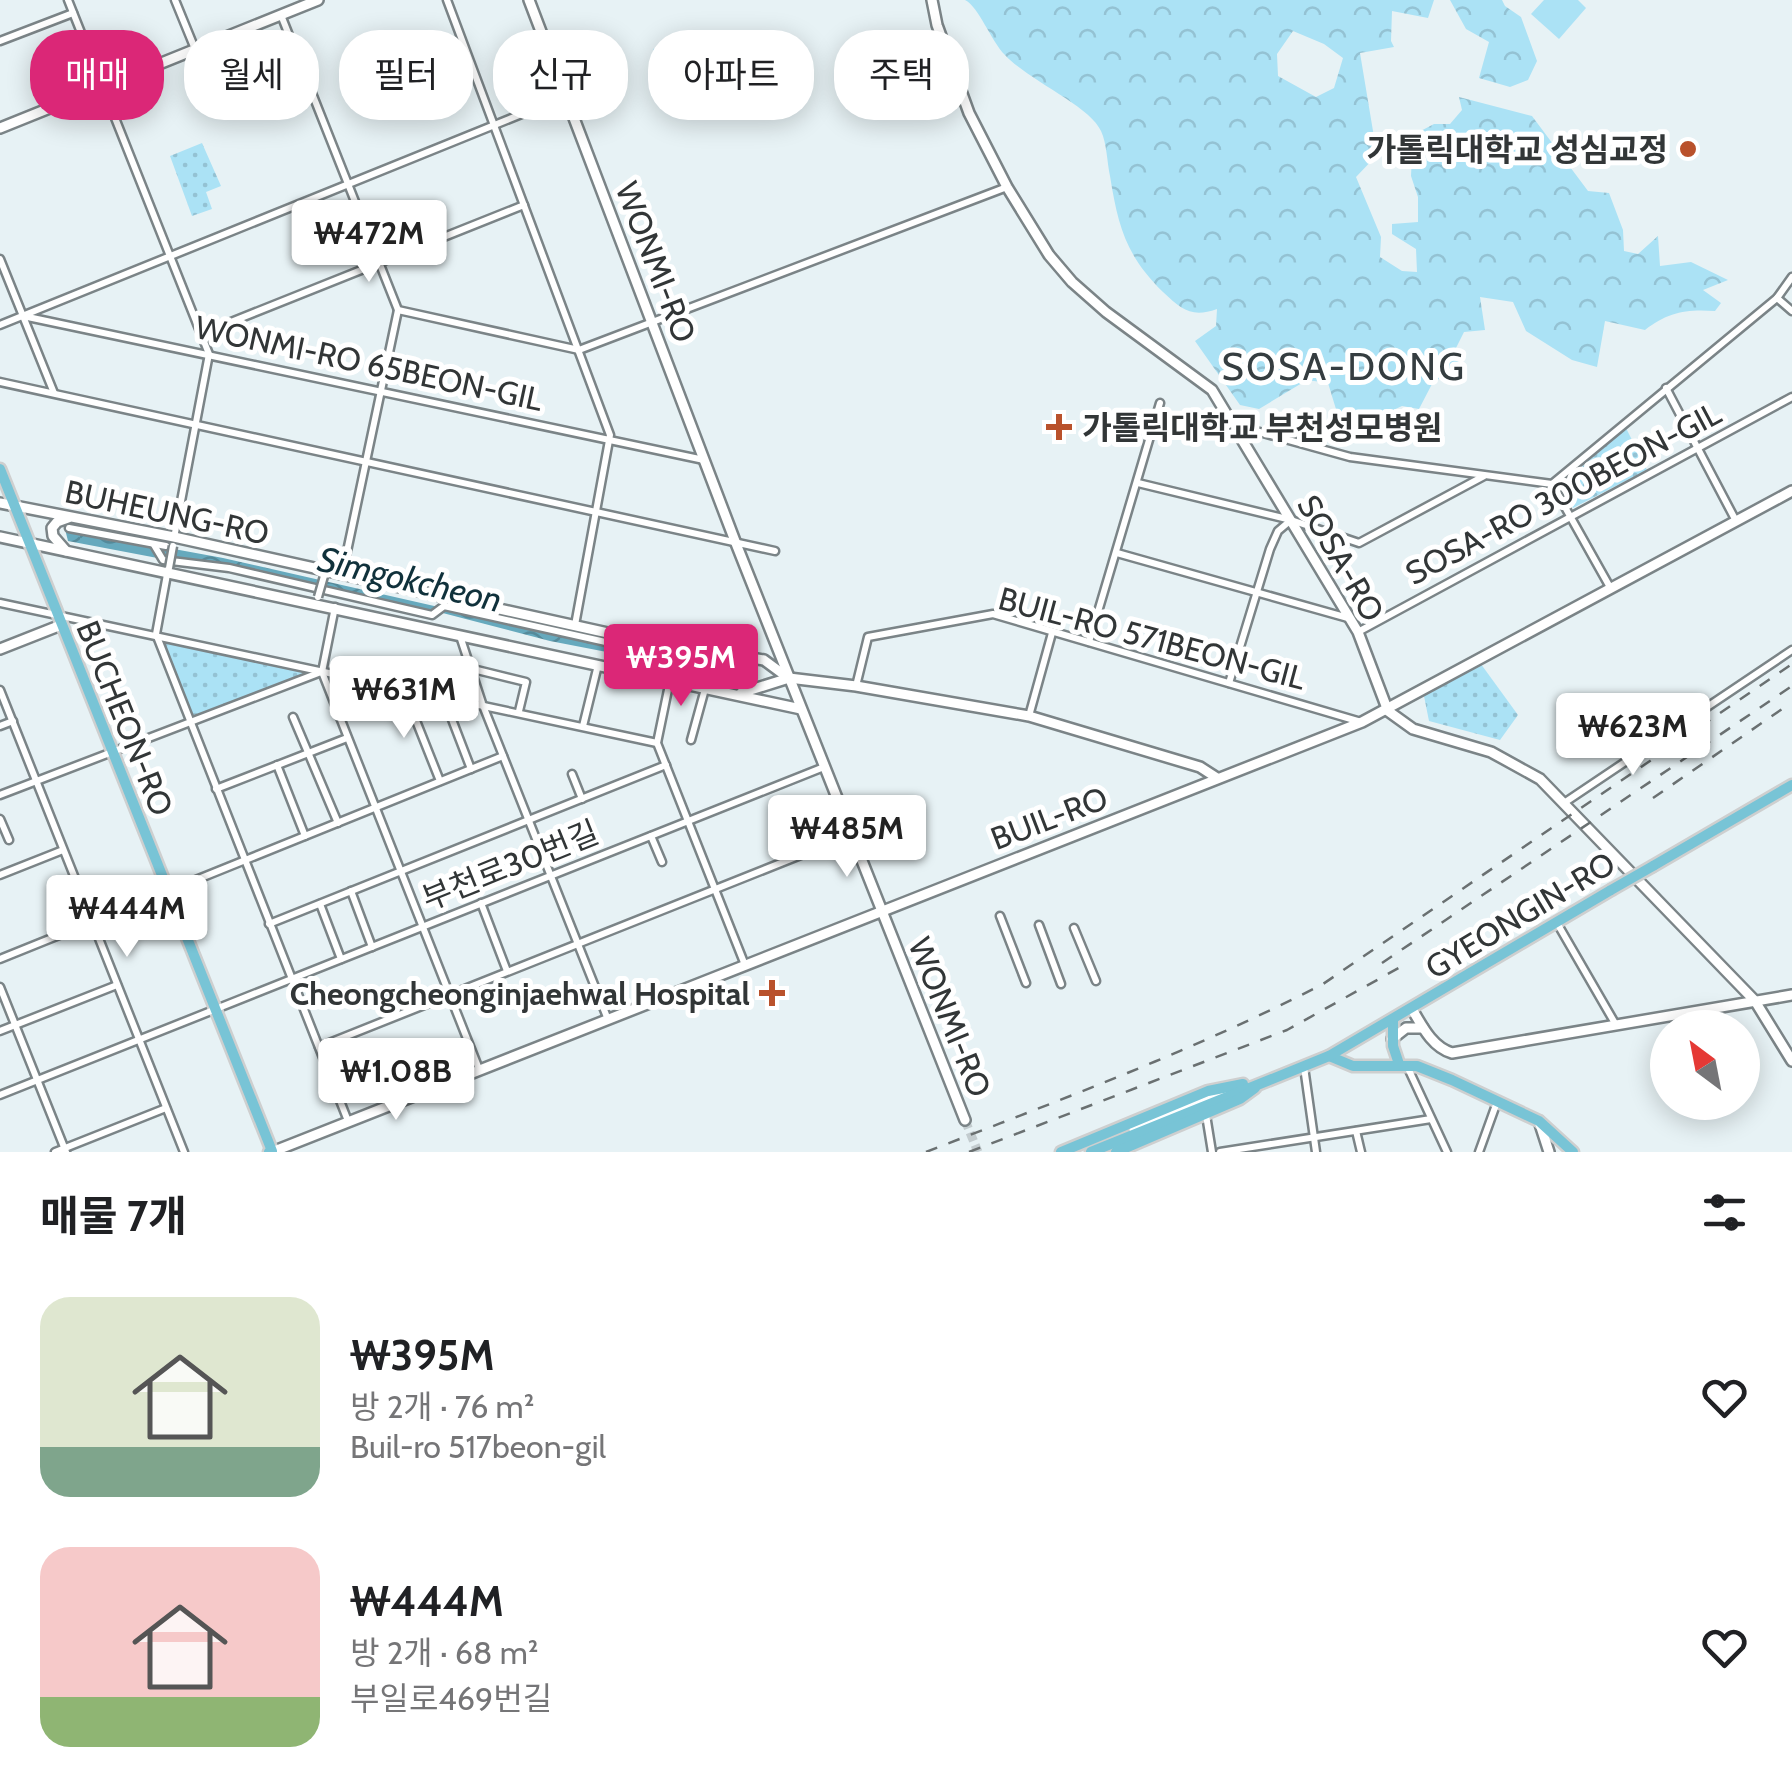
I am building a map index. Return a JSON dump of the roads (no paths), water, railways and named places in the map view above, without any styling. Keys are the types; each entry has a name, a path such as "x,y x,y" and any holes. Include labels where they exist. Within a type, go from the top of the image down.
{"main road":[{"name":"BUCHEON-RO","path":"0,469 271,1152"},
{"name":"GYEONGIN-RO","path":"1091,1152 1329,1056 1792,785"},
{"path":"1393,1020 1392,1040 1403,1064"},
{"path":"1329,1056 1353,1066 1403,1064 1452,1080 1539,1121 1573,1152"},
{"name":"GYEONGIN-RO","path":"1061,1152 1208,1091 1269,1078"},
{"name":"GYEONGIN-RO","path":"1116,1152 1240,1099 1269,1078"}],"street":[{"path":"68,0 80,30"},
{"path":"176,0 188,30"},
{"path":"243,30 318,0"},
{"path":"447,0 612,441 575,626"},
{"name":"WONMI-RO","path":"529,0 541,30"},
{"name":"SOSA-RO","path":"932,0 937,25 969,113 1007,188 1048,255 1106,312 1212,390 1358,632 1388,711"},
{"path":"0,41 73,13"},
{"path":"281,15 398,310 342,575"},
{"path":"0,128 30,116"},
{"path":"116,120 209,354 156,634 348,1121"},
{"path":"0,325 507,120"},
{"name":"WONMI-RO","path":"575,120 735,541 965,1120"},
{"path":"398,310 579,350 1007,188"},
{"path":"202,334 524,206"},
{"path":"0,259 54,394"},
{"path":"1206,417 1350,458 1552,484 1777,298 1792,276"},
{"path":"1777,298 1792,311"},
{"name":"WONMI-RO 65BEON-GIL","path":"23,316 704,460"},
{"path":"0,382 775,551"},
{"path":"1666,388 1737,522"},
{"name":"SOSA-RO 300BEON-GIL","path":"1358,632 1792,398"},
{"path":"1089,642 1160,402"},
{"path":"1138,483 1291,520 1359,543 1485,475"},
{"path":"1552,484 1611,590"},
{"name":"BUIL-RO","path":"271,1152 1388,711 1792,492"},
{"name":"BUHEUNG-RO","path":"0,503 174,537 634,642 764,660 789,678"},
{"path":"66,552 53,536 52,528 71,516"},
{"path":"1230,683 1270,549 1278,531 1291,520"},
{"path":"70,528 166,546"},
{"name":"BUHEUNG-RO","path":"0,537 317,600 460,635 629,667 801,709"},
{"path":"154,545 163,560 229,568 432,615 444,606 655,654 736,665 738,659"},
{"path":"1117,553 1348,618"},
{"path":"317,600 324,574"},
{"path":"0,603 60,620 156,634 658,742"},
{"path":"335,607 322,672 478,1069"},
{"name":"BUIL-RO 571BEON-GIL","path":"856,686 868,637 993,614 1362,722"},
{"path":"0,649 60,620"},
{"path":"1029,716 1052,634"},
{"path":"460,635 482,703 607,1017"},
{"path":"629,667 634,642"},
{"path":"1564,802 1792,650"},
{"path":"583,726 598,664"},
{"path":"469,668 526,682 518,711"},
{"path":"0,795 322,672"},
{"name":"BUHEUNG-RO","path":"736,694 789,678 1029,716 1200,767 1216,778"},
{"path":"670,680 658,742 744,964"},
{"path":"402,687 440,781"},
{"path":"691,740 705,688"},
{"path":"0,690 184,1152"},
{"path":"442,695 471,769"},
{"path":"1388,711 1413,729 1491,752 1540,779 1754,1001 1792,1061"},
{"path":"293,718 338,823"},
{"path":"0,726 12,721"},
{"path":"216,790 348,738"},
{"path":"0,958 504,756"},
{"path":"270,924 666,765"},
{"path":"277,766 305,836"},
{"name":"부천로30번길","path":"0,1095 824,767"},
{"path":"572,774 582,799"},
{"path":"0,819 8,840"},
{"path":"320,1048 851,835"},
{"path":"651,836 662,862"},
{"path":"0,875 62,850"},
{"path":"351,891 372,947"},
{"path":"481,903 507,971"},
{"path":"320,904 341,959"},
{"path":"1000,916 1026,984"},
{"path":"1557,923 1616,1025"},
{"path":"1039,925 1060,984"},
{"path":"1074,928 1096,981"},
{"path":"0,1031 118,985"},
{"path":"0,987 65,1150"},
{"path":"1412,1009 1438,1046 1452,1053 1792,995"},
{"path":"1392,1040 1406,1028 1423,1028"},
{"path":"1403,1064 1446,1152"},
{"path":"1304,1066 1316,1152"},
{"path":"1083,1152 1242,1084"},
{"path":"1479,1152 1498,1100"},
{"path":"55,1152 166,1108"},
{"path":"1206,1114 1212,1152"},
{"path":"1220,1152 1431,1119"},
{"path":"1539,1121 1549,1152"},
{"path":"1356,1131 1361,1152"}],"water":[{"path":"65,529 223,558 654,656 727,667 743,664 741,678 550,641 435,611 68,541"}],"tunnel":[{"path":"965,1120 978,1152"}],"railway":[{"path":"926,1152 1176,1052 1323,984 1792,664"},
{"path":"1382,963 1792,686"},
{"path":"1653,798 1785,707"},
{"path":"969,1152 1287,1030 1404,965"}],"place":[{"name":"가톨릭대학교 성심교정","path":"1688,149"},
{"name":"가톨릭대학교 부천성모병원","path":"1059,427"},
{"name":"Cheongcheonginjaehwal Hospital","path":"772,993"}],"district":[{"name":"SOSA-DONG","path":"1344,366"}],"water label":[{"name":"Simgokcheon","path":"410,579"}]}
